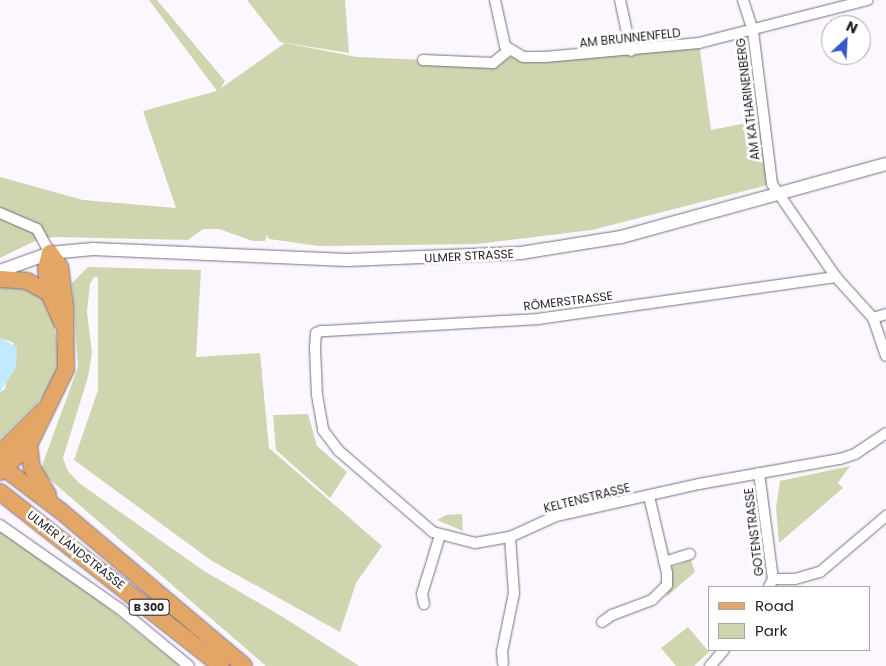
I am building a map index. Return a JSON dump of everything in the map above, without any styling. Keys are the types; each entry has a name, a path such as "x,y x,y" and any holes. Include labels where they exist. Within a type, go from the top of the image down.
{"main road":[{"path":"49,249 46,269 49,294 64,326"},
{"path":"2,468 29,445 66,369 60,267 49,249"},
{"path":"0,278 27,281 49,294"},
{"path":"0,453 50,404"},
{"path":"29,445 37,481 62,512"},
{"name":"ULMER LANDSTRASSE","path":"2,468 62,512 244,666"},
{"name":"ULMER LANDSTRASSE","path":"0,492 221,666"}],"street":[{"path":"423,60 493,63 509,50 505,46 495,0"},
{"path":"620,0 631,51"},
{"name":"AM KATHARINENBERG","path":"743,0 753,31 763,133 772,184 836,277 873,318"},
{"name":"AM BRUNNENFELD","path":"509,50 523,57 631,51 699,43 753,31 868,0"},
{"name":"ULMER STRASSE","path":"0,271 49,249 128,250 272,259 347,260 521,253 621,237 886,164"},
{"path":"0,213 37,229 49,249"},
{"name":"RÖMERSTRASSE","path":"315,348 316,334 321,331 538,319 836,277"},
{"path":"886,314 873,318 886,356"},
{"name":"KELTENSTRASSE","path":"315,348 319,413 331,444 440,535 475,543 510,537 556,516 759,473 840,459 855,454 886,433"},
{"name":"GOTENSTRASSE","path":"759,473 771,583"},
{"path":"602,622 657,598 667,585 664,562 649,496"},
{"path":"771,583 795,580 820,572 886,516"},
{"path":"0,525 120,609 188,666"},
{"path":"424,604 422,594 440,535"},
{"path":"503,663 502,652 514,594 510,537"},
{"path":"664,562 690,554"},
{"path":"710,666 723,651"}],"green space":[{"path":"149,0 157,0 225,81 221,88 285,43 357,57 493,63 501,57 545,57 699,43 711,130 762,120 772,184 592,230 477,244 319,246 269,239 267,235 265,241 253,241 219,229 203,229 188,240 54,237 35,241 0,258 0,177 83,200 176,208 143,111 217,91"},
{"path":"247,0 345,0 349,53 280,42"},
{"path":"88,267 201,270 196,357 260,353 269,448 382,546 356,583 340,632 212,561 74,460 98,390 98,277 94,277 90,284 87,312 92,353 88,377 63,458 68,471 79,483 204,571 283,617 359,666 266,666 40,471 78,367 72,283"},
{"path":"14,284 40,296 46,302 54,323 59,356 57,376 49,392 0,439 0,392 5,389 14,343 0,338 0,287"},
{"path":"308,414 317,446 347,472 330,498 276,450 273,415"},
{"path":"850,466 838,483 843,488 779,543 776,508 780,481"},
{"path":"462,514 463,531 437,520 446,515"},
{"path":"0,529 87,591 180,666 0,666"},
{"path":"691,560 695,572 666,597 671,585 672,567"},
{"path":"688,627 709,652 694,666 676,666 661,648"}],"water":[{"path":"0,338 17,347 16,368 0,392"}]}
